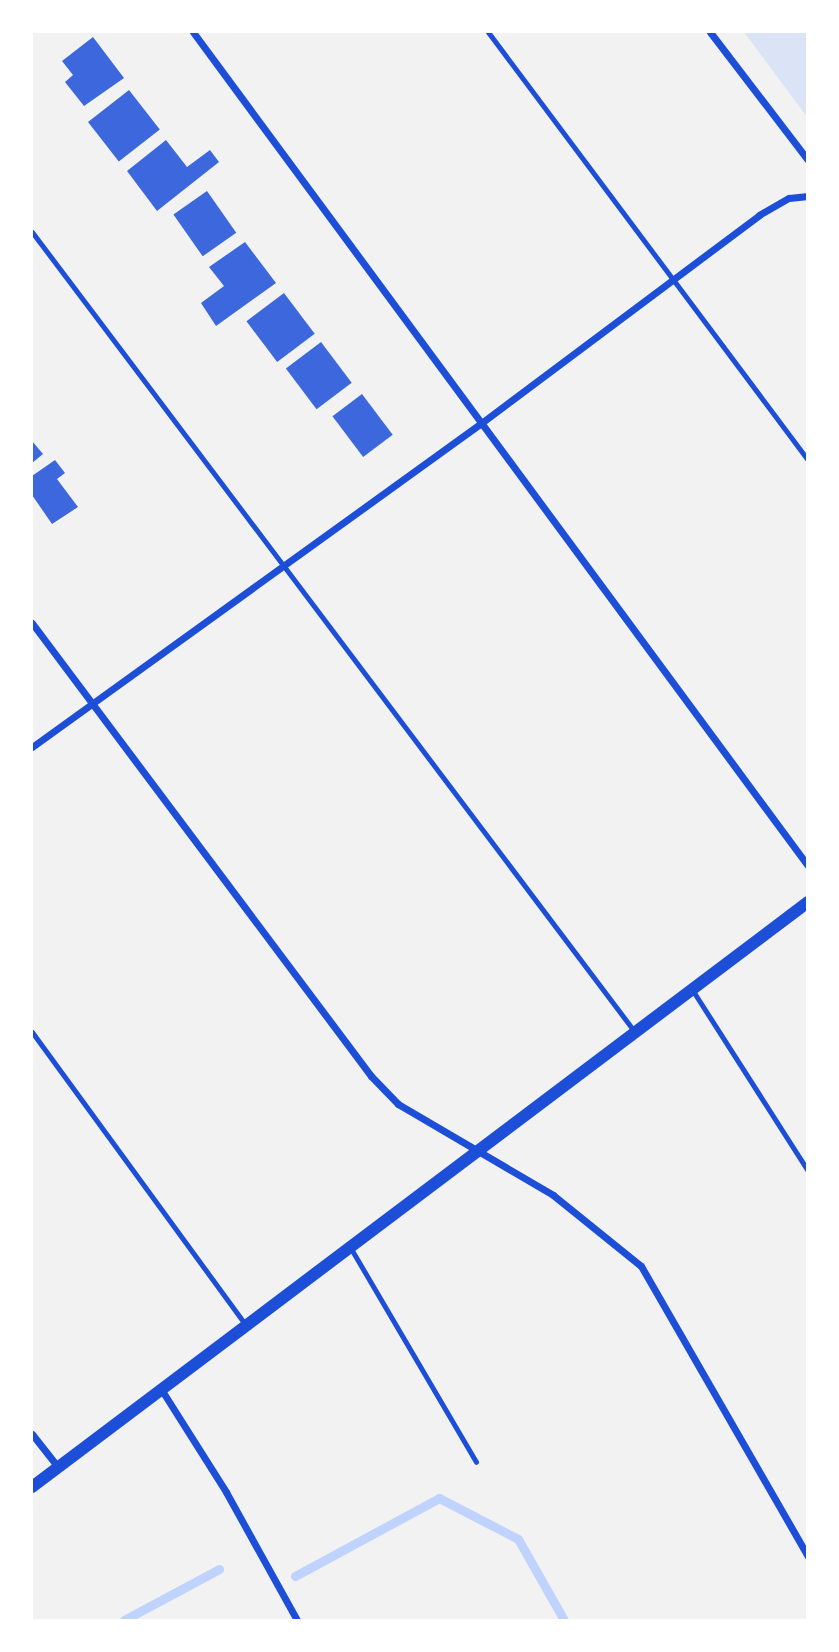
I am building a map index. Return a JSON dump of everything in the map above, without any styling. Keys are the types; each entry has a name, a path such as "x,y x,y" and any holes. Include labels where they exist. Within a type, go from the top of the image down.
{"street":[{"path":"193,32 807,866"},
{"path":"710,32 807,160"},
{"path":"32,747 675,282 759,215 789,198 807,196"},
{"path":"32,623 371,1076 398,1104 553,1195 640,1266 807,1556"},
{"path":"32,1487 807,902"},
{"path":"161,1389 226,1492 297,1620"},
{"path":"32,1434 58,1467"}],"lane":[{"path":"488,32 807,460"},
{"path":"32,232 634,1031"},
{"path":"691,989 807,1171"},
{"path":"32,1032 246,1325"},
{"path":"350,1247 476,1462"}],"shaded area":[{"path":"744,32 807,32 807,117"}],"building":[{"path":"93,37 124,78 84,106 65,82 73,75 62,61"},
{"path":"129,90 160,129 119,161 88,122"},
{"path":"166,140 187,167 210,150 219,162 157,211 127,171"},
{"path":"207,191 236,233 203,256 173,215"},
{"path":"245,242 276,283 216,326 201,303 224,286 209,267"},
{"path":"284,293 315,334 277,362 246,321"},
{"path":"321,342 352,383 317,409 286,368"},
{"path":"362,394 393,435 363,457 332,416"},
{"path":"32,441 43,454 32,463"},
{"path":"55,460 65,473 57,479 78,507 52,524 32,495 32,476"}],"waterway":[{"path":"295,1576 439,1498 518,1539 564,1620"},
{"path":"124,1620 219,1569"}]}
